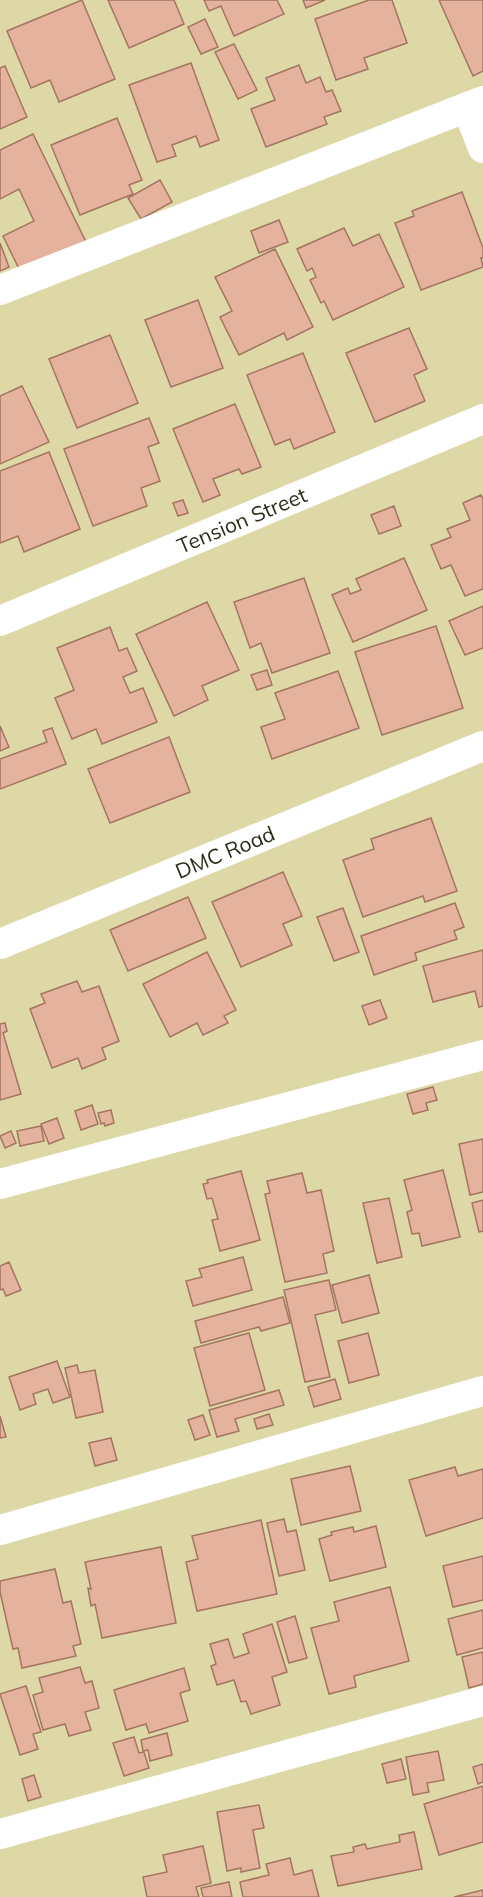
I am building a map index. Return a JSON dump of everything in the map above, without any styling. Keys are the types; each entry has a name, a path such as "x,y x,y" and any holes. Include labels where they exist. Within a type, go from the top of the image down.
{"street":[{"path":"0,290 475,104 483,147"},
{"name":"Tension Street","path":"0,621 483,418"},
{"name":"DMC Road","path":"0,944 483,746"},
{"path":"0,1184 483,1055"},
{"path":"0,1530 483,1391"},
{"path":"0,1834 483,1701"}],"building":[{"path":"82,0 115,79 59,102 50,80 31,88 7,31"},
{"path":"108,0 174,0 184,24 129,48"},
{"path":"204,0 277,0 284,14 234,36 221,6 209,11"},
{"path":"303,0 325,0 306,8"},
{"path":"369,0 392,0 407,43 364,58 368,69 336,80 315,19"},
{"path":"439,0 483,0 483,71 473,76"},
{"path":"205,19 218,47 201,54 188,27"},
{"path":"234,44 257,90 238,99 215,52"},
{"path":"191,63 219,140 200,147 196,136 172,145 176,156 157,162 129,85"},
{"path":"299,65 306,83 320,77 326,92 332,90 341,111 324,117 327,124 266,147 251,109 275,100 266,78"},
{"path":"5,66 27,117 0,129 0,68"},
{"path":"117,118 142,180 129,185 133,194 80,215 51,145"},
{"path":"33,134 88,246 23,277 3,236 34,221 19,189 0,199 0,150"},
{"path":"160,180 172,202 141,219 128,198"},
{"path":"462,192 483,248 483,258 481,258 483,267 421,290 395,223 414,216 412,211"},
{"path":"279,220 288,242 259,253 251,231"},
{"path":"344,228 353,246 379,234 404,287 333,320 324,301 321,303 310,280 316,277 312,268 307,271 297,249"},
{"path":"0,243 9,267 0,271"},
{"path":"275,249 313,327 287,340 284,333 239,355 220,317 232,311 215,277"},
{"path":"198,300 223,368 171,387 145,320"},
{"path":"409,328 427,369 414,375 425,401 375,422 346,353"},
{"path":"110,335 138,403 77,428 49,359"},
{"path":"303,353 335,432 294,449 290,439 275,445 247,375"},
{"path":"22,386 49,442 0,464 0,396"},
{"path":"235,404 261,467 242,474 239,469 213,479 220,495 203,502 173,429"},
{"path":"149,418 159,443 148,447 160,481 141,488 147,506 93,526 64,449"},
{"path":"49,452 80,529 24,552 18,536 0,543 0,471"},
{"path":"481,495 483,499 483,589 465,596 451,565 441,569 431,545 451,537 447,529 470,520 463,503"},
{"path":"183,500 188,513 178,516 173,503"},
{"path":"394,506 401,526 379,534 371,515"},
{"path":"404,558 427,610 353,642 332,595 348,588 350,594 361,590 356,579"},
{"path":"304,578 330,653 272,673 261,643 250,648 234,602"},
{"path":"207,602 239,670 202,686 208,700 174,716 136,634"},
{"path":"483,606 483,648 465,655 449,621"},
{"path":"436,626 463,708 382,735 355,652"},
{"path":"110,627 119,651 127,648 137,671 123,677 130,693 143,688 157,722 102,744 96,729 72,739 55,698 74,690 57,648"},
{"path":"267,670 272,685 257,690 251,675"},
{"path":"338,671 359,728 272,759 261,727 285,719 275,693"},
{"path":"0,726 9,747 0,751"},
{"path":"52,728 66,764 0,789 0,759 47,742 43,731"},
{"path":"169,737 190,792 110,823 88,769"},
{"path":"431,818 457,891 425,902 423,896 363,917 343,860 374,849 371,839"},
{"path":"283,872 302,916 283,924 292,945 241,967 212,902"},
{"path":"188,897 206,938 128,971 110,930"},
{"path":"455,903 464,927 454,931 457,939 415,953 417,960 374,975 361,936"},
{"path":"343,908 359,952 334,961 317,917"},
{"path":"483,950 483,1006 479,1007 475,991 433,1002 423,966"},
{"path":"207,952 236,1010 224,1016 228,1023 203,1035 197,1023 170,1037 143,984"},
{"path":"77,981 82,992 99,986 119,1041 102,1048 106,1059 82,1069 78,1058 52,1068 30,1009 45,1003 41,994"},
{"path":"380,1000 387,1018 369,1025 362,1006"},
{"path":"5,1023 7,1031 3,1033 21,1094 0,1100 0,1024"},
{"path":"433,1087 437,1100 426,1103 428,1110 413,1114 407,1094"},
{"path":"92,1105 98,1124 81,1130 75,1111"},
{"path":"111,1110 114,1123 105,1126 104,1123 101,1124 98,1113"},
{"path":"57,1118 64,1138 49,1144 41,1124"},
{"path":"41,1126 44,1141 20,1146 17,1131"},
{"path":"11,1131 16,1143 5,1148 0,1136"},
{"path":"483,1139 483,1192 470,1195 459,1144"},
{"path":"443,1170 460,1237 422,1246 419,1233 412,1234 407,1212 412,1210 404,1180"},
{"path":"241,1171 260,1240 220,1251 212,1220 218,1219 212,1198 207,1199 203,1184 208,1183 207,1180"},
{"path":"302,1173 307,1193 321,1190 334,1251 323,1254 327,1273 285,1282 265,1194 270,1193 267,1181"},
{"path":"389,1198 402,1257 377,1263 363,1203"},
{"path":"483,1200 483,1231 479,1232 472,1203"},
{"path":"243,1257 252,1290 193,1306 186,1281 202,1277 199,1269"},
{"path":"9,1262 21,1290 6,1296 3,1289 0,1290 0,1266"},
{"path":"369,1275 379,1313 342,1323 332,1285"},
{"path":"329,1280 336,1310 315,1315 330,1377 305,1382 284,1290"},
{"path":"283,1297 290,1323 261,1331 259,1327 201,1343 195,1321"},
{"path":"249,1333 265,1390 210,1406 194,1348"},
{"path":"368,1333 379,1375 349,1383 338,1341"},
{"path":"57,1361 70,1397 53,1403 48,1389 33,1394 36,1404 20,1410 9,1377"},
{"path":"77,1365 79,1373 95,1370 103,1412 76,1418 65,1368"},
{"path":"335,1379 341,1399 314,1407 308,1387"},
{"path":"279,1390 284,1405 235,1419 239,1431 217,1437 209,1410"},
{"path":"269,1414 273,1425 257,1429 254,1419"},
{"path":"203,1415 210,1435 195,1440 188,1420"},
{"path":"0,1416 6,1437 0,1438"},
{"path":"111,1438 117,1460 95,1466 89,1443"},
{"path":"350,1466 361,1511 301,1525 291,1479"},
{"path":"455,1467 458,1476 483,1469 483,1518 426,1536 409,1480"},
{"path":"284,1519 287,1532 296,1530 305,1570 279,1576 267,1523"},
{"path":"261,1520 277,1594 197,1611 186,1562 198,1559 192,1536"},
{"path":"376,1526 386,1567 330,1581 319,1539 332,1535 331,1532 353,1527 354,1532"},
{"path":"161,1547 176,1623 102,1638 95,1604 91,1606 88,1588 91,1589 85,1562"},
{"path":"483,1556 483,1600 453,1607 443,1566"},
{"path":"55,1569 63,1603 71,1601 81,1644 73,1646 76,1656 22,1668 18,1648 13,1649 0,1592 0,1581"},
{"path":"390,1587 409,1661 354,1676 356,1687 329,1694 311,1628 339,1621 334,1602"},
{"path":"483,1610 483,1648 457,1655 448,1619"},
{"path":"295,1616 307,1658 289,1663 277,1622"},
{"path":"272,1624 287,1672 272,1677 280,1705 251,1714 246,1701 241,1702 234,1680 217,1685 211,1666 216,1664 210,1644 228,1639 234,1658 249,1653 243,1634"},
{"path":"483,1652 483,1684 469,1688 462,1657"},
{"path":"80,1667 85,1683 92,1681 99,1708 85,1712 91,1730 69,1736 65,1724 43,1730 33,1695 43,1692 39,1678"},
{"path":"184,1668 190,1690 180,1693 188,1721 149,1733 146,1724 126,1730 114,1690"},
{"path":"26,1686 41,1732 33,1734 38,1749 20,1755 0,1694"},
{"path":"167,1733 172,1755 150,1761 148,1750 143,1751 141,1740"},
{"path":"134,1737 139,1753 144,1752 149,1768 124,1776 113,1743"},
{"path":"438,1751 444,1780 427,1783 429,1792 413,1795 406,1757"},
{"path":"401,1759 406,1779 387,1783 382,1764"},
{"path":"483,1764 483,1782 478,1784 473,1767"},
{"path":"34,1775 41,1797 28,1801 22,1779"},
{"path":"483,1786 483,1842 439,1855 424,1804"},
{"path":"259,1805 264,1828 253,1830 260,1868 241,1872 241,1868 227,1871 217,1812"},
{"path":"414,1832 422,1869 338,1886 331,1856 354,1852 353,1847 365,1844 367,1849 400,1842 399,1835"},
{"path":"203,1846 211,1883 196,1887 199,1897 147,1897 143,1877 167,1872 163,1855"},
{"path":"290,1858 294,1875 312,1870 319,1897 243,1897 240,1882 269,1875 266,1864"},
{"path":"229,1882 232,1897 203,1897 201,1888"},
{"path":"483,1890 483,1897 454,1897"}]}
